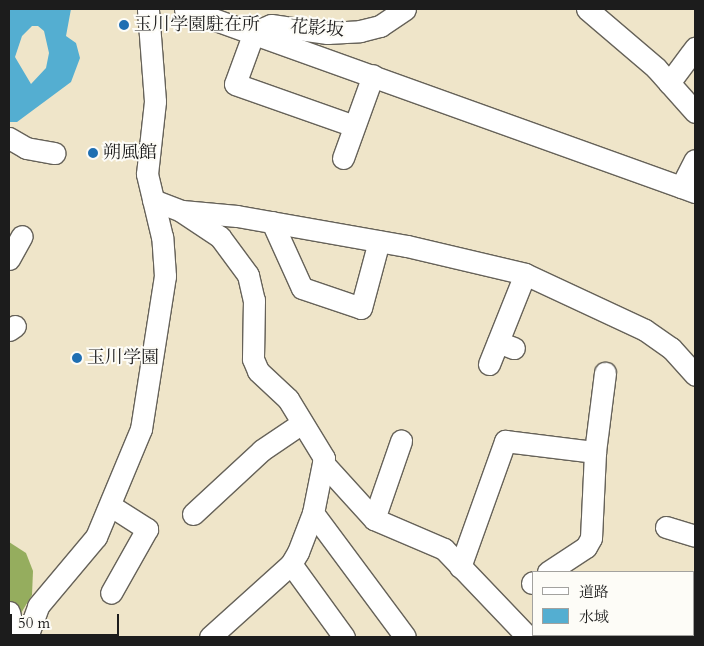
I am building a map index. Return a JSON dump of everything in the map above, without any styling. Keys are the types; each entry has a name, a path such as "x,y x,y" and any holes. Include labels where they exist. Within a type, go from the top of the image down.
{"street":[{"path":"27,637 38,606 86,552 111,506 141,430 161,310 164,257 148,174 155,101 148,9"},
{"path":"185,9 690,188 695,160"},
{"name":"花影坂","path":"254,32 271,25 328,34 360,31 380,26 405,9"},
{"path":"588,9 669,83 695,112"},
{"path":"254,32 235,84 354,126"},
{"path":"669,83 695,48"},
{"path":"343,158 373,75"},
{"path":"9,138 26,148 55,153"},
{"path":"153,200 181,211 220,237 248,275 254,300 252,359 258,371 288,399 324,458 312,513 291,564 210,637"},
{"path":"181,211 272,222 379,241 478,261 526,274 645,330 671,348 695,375"},
{"path":"272,222 302,288 361,308 379,241"},
{"path":"9,259 22,236"},
{"path":"488,364 506,345 526,274"},
{"path":"549,571 586,547 591,538 595,452 605,373"},
{"path":"193,514 256,456 302,423"},
{"path":"374,519 401,441"},
{"path":"460,567 505,441 595,452"},
{"path":"323,463 374,519 444,550 528,637"},
{"path":"111,506 147,529 112,593"},
{"path":"312,513 405,637"},
{"path":"666,527 695,536"},
{"path":"291,564 344,637"},
{"path":"9,612 15,637"}],"green space":[{"path":"9,542 26,553 33,571 32,595 9,633"}],"water":[{"path":"9,9 71,9 66,36 76,43 80,58 71,82 17,122 9,122","holes":["32,26 38,26 44,31 49,53 46,68 31,84 15,57 22,36"]}],"place":[{"name":"玉川学園駐在所","path":"124,25"},
{"name":"朔風館","path":"93,153"},
{"name":"玉川学園","path":"77,358"}]}
